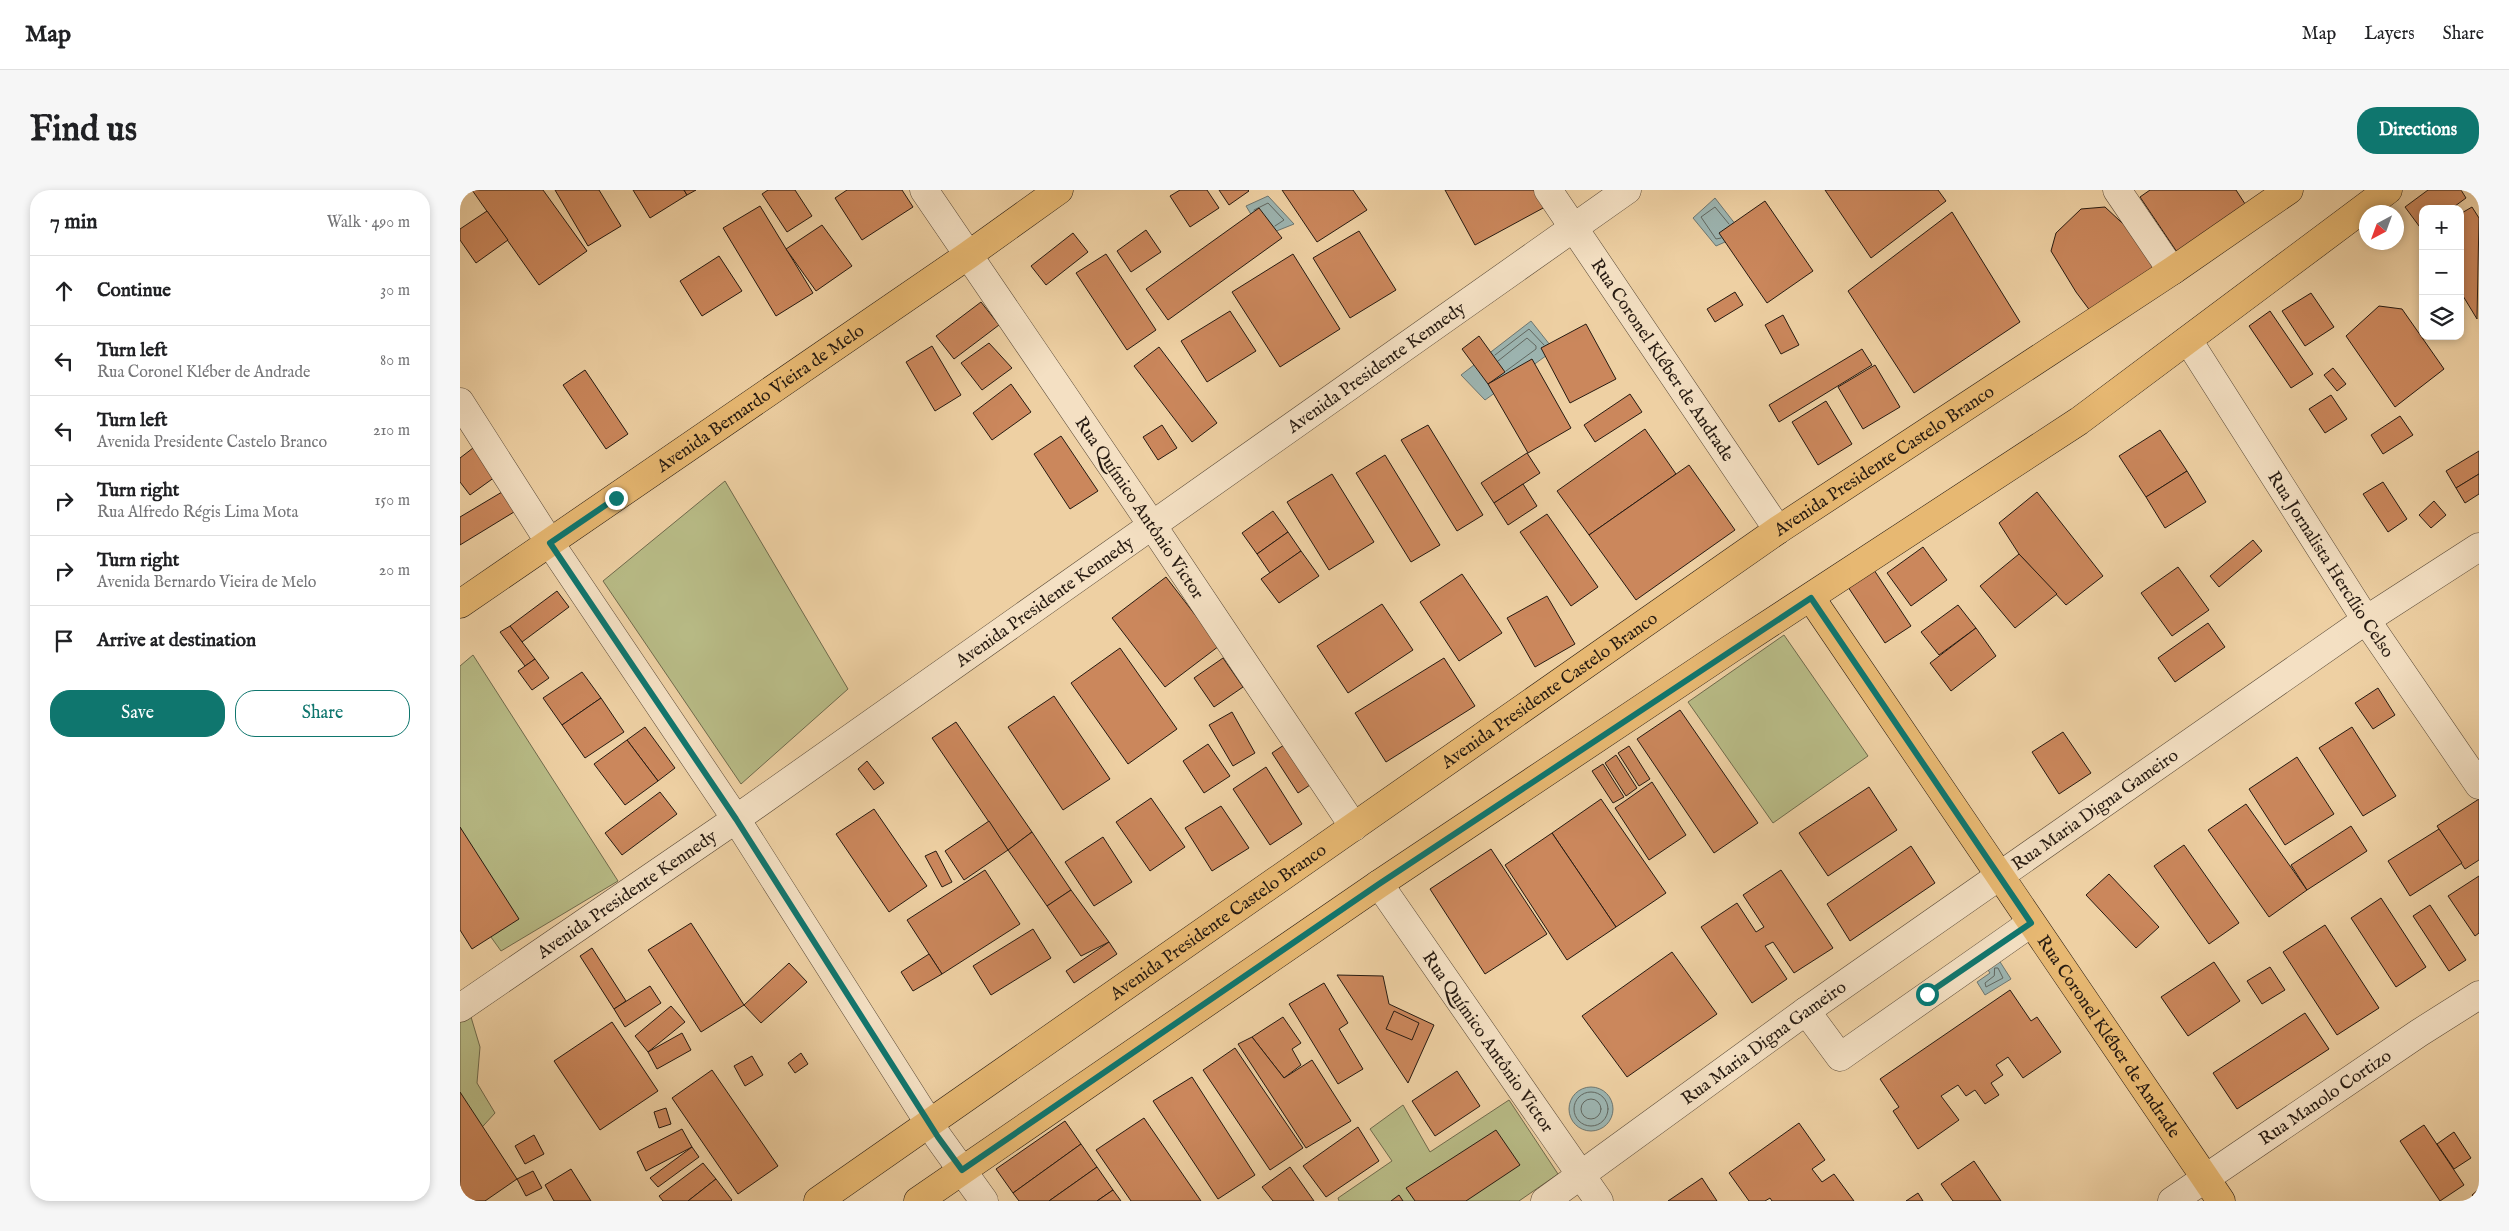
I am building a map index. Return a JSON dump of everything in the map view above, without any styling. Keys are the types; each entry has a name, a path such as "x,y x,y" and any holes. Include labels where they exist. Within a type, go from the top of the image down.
{"main road":[{"name":"Avenida Bernardo Vieira de Melo","path":"460,604 967,256 1059,190"},
{"name":"Avenida Presidente Castelo Branco","path":"818,1201 1778,530 2172,271 2289,190"},
{"path":"918,1201 1379,884 2079,421 2388,190"},
{"name":"Rua Coronel Kléber de Andrade","path":"1811,598 2206,1177 2220,1201"}],"street":[{"name":"Rua Químico Antônio Victor","path":"924,190 967,256 1152,525 1354,827"},
{"name":"Rua Coronel Kléber de Andrade","path":"1548,190 1778,530"},
{"name":"Avenida Presidente Kennedy","path":"460,1008 736,819 1627,190"},
{"path":"2117,190 2172,271"},
{"name":"Rua Jornalista Hercílio Celso","path":"2188,340 2366,620 2479,785"},
{"path":"460,402 550,543 736,819 930,1122 984,1201"},
{"name":"Rua Maria Digna Gameiro","path":"1545,1201 1583,1176 1806,1011 2366,620 2479,547"},
{"name":"Rua Químico Antônio Victor","path":"1379,884 1599,1201"},
{"path":"1806,1011 1840,1057 2031,923"},
{"name":"Rua Manolo Cortizo","path":"2172,1201 2419,1033 2479,995"}],"green space":[{"path":"725,481 848,689 741,784 603,581"},
{"path":"1784,635 1868,756 1773,823 1688,702"},
{"path":"473,655 618,881 501,951 460,894 460,666"},
{"path":"471,1017 480,1047 477,1083 495,1113 463,1148 460,1145 460,1021"},
{"path":"1509,1100 1558,1174 1519,1201 1339,1201 1338,1198 1392,1161 1370,1129 1403,1105 1430,1152"}],"water":[{"path":"1268,196 1294,224 1264,236 1246,206"},
{"path":"1715,198 1743,234 1716,246 1693,218"},
{"path":"1531,321 1554,350 1485,400 1461,375"},
{"path":"1995,954 2011,979 1985,995 1977,982 1990,973 1982,961"},
{"path":"1591,1087 1603,1091 1609,1097 1613,1109 1609,1121 1603,1127 1591,1131 1579,1127 1573,1121 1569,1109 1573,1097 1579,1091"}],"building":[{"path":"472,190 543,190 587,251 539,285"},
{"path":"555,190 599,190 621,226 588,246"},
{"path":"633,190 684,190 687,195 650,218"},
{"path":"684,190 696,190 687,195"},
{"path":"768,190 795,190 812,216 787,232 762,194"},
{"path":"847,190 902,190 913,207 862,240 835,198"},
{"path":"1180,190 1207,190 1219,208 1190,227 1170,196"},
{"path":"1219,190 1248,190 1249,191 1229,205"},
{"path":"1282,190 1353,190 1367,210 1317,242"},
{"path":"1445,190 1535,190 1545,207 1475,245"},
{"path":"1825,190 1938,190 1946,201 1871,258"},
{"path":"2150,190 2236,190 2249,210 2183,261 2140,197"},
{"path":"2428,190 2461,190 2466,198 2456,205 2419,205 2419,226 2405,207"},
{"path":"1765,201 1813,271 1767,303 1719,233"},
{"path":"760,206 813,293 776,316 723,228"},
{"path":"2105,207 2135,235 2161,278 2097,320 2076,292 2051,251 2056,233 2081,209"},
{"path":"2472,207 2479,218 2477,319 2464,298 2464,212"},
{"path":"1259,208 1282,238 1168,320 1146,289"},
{"path":"487,211 508,240 476,263 460,240 460,229"},
{"path":"1952,212 2020,322 1914,393 1848,291"},
{"path":"822,225 852,266 816,291 786,249"},
{"path":"1146,230 1161,252 1131,272 1117,251"},
{"path":"1359,231 1396,290 1350,318 1313,258"},
{"path":"1073,233 1088,252 1046,285 1031,266"},
{"path":"1106,254 1156,330 1127,350 1076,273"},
{"path":"1293,254 1340,329 1280,367 1232,292"},
{"path":"719,256 742,291 702,316 680,281"},
{"path":"1735,292 1743,305 1715,322 1707,309"},
{"path":"2311,293 2334,327 2305,346 2282,311"},
{"path":"981,302 999,325 954,359 936,336"},
{"path":"2379,306 2402,309 2419,333 2419,340 2424,340 2444,369 2395,407 2346,336"},
{"path":"1230,311 1256,351 1207,382 1181,341"},
{"path":"2270,311 2313,374 2291,388 2249,326"},
{"path":"1783,315 1799,345 1781,354 1765,325"},
{"path":"1586,324 1616,379 1570,403 1541,348"},
{"path":"1479,336 1505,372 1488,384 1462,349"},
{"path":"989,343 1012,368 982,390 961,363"},
{"path":"932,346 961,395 935,411 906,362"},
{"path":"1159,347 1217,423 1192,442 1134,366"},
{"path":"1862,349 1872,365 1779,422 1769,405"},
{"path":"1532,359 1571,428 1528,453 1488,384"},
{"path":"1875,365 1900,407 1863,429 1838,387"},
{"path":"2333,368 2346,384 2337,391 2324,375"},
{"path":"585,370 628,434 606,449 563,385"},
{"path":"1011,384 1031,412 992,440 973,413"},
{"path":"1630,394 1642,412 1595,442 1584,425"},
{"path":"2331,395 2347,419 2325,433 2309,409"},
{"path":"1826,401 1852,444 1818,465 1792,422"},
{"path":"2400,416 2413,435 2383,454 2371,435"},
{"path":"1162,425 1177,448 1158,460 1143,437"},
{"path":"1428,425 1483,515 1457,531 1401,440"},
{"path":"1645,429 1676,474 1589,535 1557,491"},
{"path":"2160,430 2187,471 2146,497 2119,456"},
{"path":"1061,436 1098,491 1070,509 1034,454"},
{"path":"473,448 495,477 470,495 460,482 460,458"},
{"path":"2479,451 2479,474 2456,488 2446,471"},
{"path":"1527,453 1540,473 1494,503 1481,483"},
{"path":"1385,455 1440,545 1411,562 1356,473"},
{"path":"1689,465 1735,530 1636,600 1589,535"},
{"path":"2187,471 2206,502 2165,528 2146,497"},
{"path":"1332,474 1374,542 1329,570 1287,502"},
{"path":"2479,474 2479,494 2465,503 2456,488"},
{"path":"2383,482 2407,519 2388,532 2363,494"},
{"path":"1523,484 1537,506 1508,525 1494,503"},
{"path":"502,492 514,512 460,545 460,517"},
{"path":"2037,492 2103,576 2066,605 2019,554 1999,523"},
{"path":"2434,501 2446,515 2431,528 2419,515"},
{"path":"1273,511 1288,532 1257,554 1242,533"},
{"path":"1547,514 1598,587 1571,606 1520,532"},
{"path":"1288,532 1301,551 1270,573 1257,554"},
{"path":"2253,540 2262,551 2219,587 2210,576"},
{"path":"1923,547 1947,580 1911,606 1887,573"},
{"path":"1301,551 1319,576 1279,603 1261,579"},
{"path":"2019,554 2057,594 2015,628 1980,586"},
{"path":"2178,567 2209,610 2172,636 2141,593"},
{"path":"1874,570 1911,626 1885,643 1848,587"},
{"path":"1462,574 1502,633 1459,661 1420,602"},
{"path":"1166,577 1219,646 1165,687 1112,618"},
{"path":"557,591 569,607 522,642 510,626"},
{"path":"1547,596 1575,644 1535,667 1507,618"},
{"path":"1382,604 1413,650 1348,693 1317,646"},
{"path":"1958,605 1976,628 1939,655 1921,632"},
{"path":"2208,623 2225,647 2175,682 2158,658"},
{"path":"510,626 535,659 525,666 500,632"},
{"path":"1976,628 1996,656 1951,691 1930,663"},
{"path":"1120,648 1177,729 1128,764 1071,683"},
{"path":"1223,658 1243,687 1214,707 1194,678"},
{"path":"1444,658 1475,706 1386,762 1355,713"},
{"path":"535,659 549,678 532,690 518,671"},
{"path":"582,672 601,698 562,725 543,698"},
{"path":"2378,688 2395,715 2373,729 2355,703"},
{"path":"1054,696 1110,779 1063,810 1008,727"},
{"path":"601,698 624,732 585,758 562,725"},
{"path":"1680,710 1758,823 1714,853 1637,739"},
{"path":"1232,712 1255,753 1233,766 1209,725"},
{"path":"956,722 1032,832 1008,850 932,738"},
{"path":"645,727 675,768 658,781 627,740"},
{"path":"2352,727 2396,796 2363,816 2319,748"},
{"path":"2063,732 2091,773 2059,794 2032,752"},
{"path":"627,740 658,781 625,805 594,764"},
{"path":"1287,743 1313,783 1298,793 1272,753"},
{"path":"1208,744 1230,776 1204,793 1183,761"},
{"path":"1629,746 1650,779 1639,786 1618,753"},
{"path":"1616,755 1637,788 1626,796 1605,763"},
{"path":"2297,757 2334,814 2285,845 2249,789"},
{"path":"867,761 884,783 874,790 858,769"},
{"path":"1603,764 1624,797 1613,803 1592,771"},
{"path":"1266,767 1302,824 1270,845 1233,789"},
{"path":"1652,782 1686,835 1649,860 1615,808"},
{"path":"1869,787 1897,830 1828,876 1799,833"},
{"path":"660,792 677,814 622,855 605,833"},
{"path":"1151,798 1185,847 1150,871 1116,822"},
{"path":"1601,799 1666,893 1616,927 1552,833"},
{"path":"2479,799 2479,860 2465,869 2437,826"},
{"path":"2246,804 2307,890 2269,917 2208,830"},
{"path":"1221,806 1249,848 1212,871 1185,828"},
{"path":"874,809 927,886 889,912 836,834"},
{"path":"989,821 1008,850 964,880 945,851"},
{"path":"2351,826 2367,851 2307,890 2291,865"},
{"path":"460,827 519,919 472,949 460,930"},
{"path":"2439,829 2462,863 2410,896 2388,861"},
{"path":"1032,832 1071,890 1047,906 1008,850"},
{"path":"1552,833 1616,927 1567,960 1505,865"},
{"path":"1103,837 1132,882 1094,906 1065,862"},
{"path":"2184,845 2239,923 2209,944 2154,866"},
{"path":"1911,846 1935,883 1850,941 1827,904"},
{"path":"1491,849 1547,934 1485,974 1430,889"},
{"path":"936,851 952,882 942,887 925,856"},
{"path":"985,870 1020,924 942,974 907,920"},
{"path":"1781,870 1833,948 1794,973 1773,942 1765,946 1787,979 1752,1003 1701,927 1737,903 1756,932 1764,927 1743,895"},
{"path":"2109,874 2159,927 2136,948 2086,895"},
{"path":"2479,876 2479,933 2475,936 2448,896"},
{"path":"1071,890 1109,942 1081,956 1047,906"},
{"path":"2381,898 2426,967 2396,987 2351,918"},
{"path":"2430,905 2466,960 2449,971 2413,916"},
{"path":"691,923 744,1005 701,1032 648,950"},
{"path":"2325,925 2379,1008 2337,1035 2283,952"},
{"path":"1033,929 1051,958 991,995 973,966"},
{"path":"1109,942 1117,954 1074,983 1066,971"},
{"path":"592,948 626,1001 614,1009 580,956"},
{"path":"1672,952 1717,1014 1627,1077 1582,1016"},
{"path":"929,954 942,974 913,991 901,972"},
{"path":"2214,962 2240,1001 2188,1036 2161,997"},
{"path":"789,963 807,982 761,1023 744,1005"},
{"path":"2270,967 2285,990 2262,1004 2247,981"},
{"path":"1337,975 1383,976 1389,1004 1434,1025 1408,1083"},
{"path":"1324,983 1348,1023 1339,1029 1363,1069 1338,1084 1289,1004"},
{"path":"650,986 661,1003 625,1027 614,1009"},
{"path":"2010,990 2031,1021 2037,1017 2061,1052 2023,1078 2008,1057 1996,1065 2003,1075 1991,1083 1999,1095 1985,1104 1975,1090 1966,1096 1958,1085 1941,1096 1959,1120 1918,1149 1893,1111 1899,1107 1880,1079"},
{"path":"671,1006 685,1022 648,1052 635,1036"},
{"path":"1394,1011 1419,1023 1412,1040 1386,1029"},
{"path":"2305,1013 2329,1049 2237,1109 2213,1073"},
{"path":"1283,1017 1301,1043 1292,1049 1301,1065 1284,1078 1252,1037"},
{"path":"612,1022 658,1091 600,1130 554,1061"},
{"path":"682,1033 691,1050 657,1069 648,1052"},
{"path":"1252,1037 1284,1078 1312,1060 1351,1121 1306,1148 1238,1044"},
{"path":"1235,1048 1303,1148 1270,1170 1203,1070"},
{"path":"801,1053 808,1064 795,1073 788,1063"},
{"path":"752,1056 763,1075 745,1086 734,1066"},
{"path":"712,1070 778,1166 738,1194 672,1098"},
{"path":"1457,1071 1480,1106 1435,1136 1412,1101"},
{"path":"1192,1077 1255,1175 1218,1199 1153,1101"},
{"path":"460,1092 517,1179 485,1201 460,1201"},
{"path":"666,1108 671,1124 659,1128 654,1112"},
{"path":"1144,1118 1201,1201 1131,1201 1096,1150"},
{"path":"1065,1121 1081,1144 1013,1193 996,1169"},
{"path":"1799,1123 1825,1160 1812,1169 1822,1182 1834,1174 1854,1201 1772,1201 1770,1198 1765,1201 1749,1201 1729,1173"},
{"path":"2424,1125 2464,1185 2440,1201 2400,1141"},
{"path":"1358,1127 1379,1161 1326,1197 1303,1166"},
{"path":"682,1129 692,1147 646,1171 637,1152"},
{"path":"1496,1130 1520,1165 1466,1201 1415,1201 1406,1188"},
{"path":"2454,1132 2471,1158 2454,1169 2437,1144"},
{"path":"534,1135 544,1154 525,1164 515,1146"},
{"path":"1081,1144 1097,1167 1049,1201 1019,1201 1013,1193"},
{"path":"692,1147 699,1157 658,1187 650,1178"},
{"path":"1974,1161 2001,1201 1953,1201 1941,1184"},
{"path":"703,1163 716,1179 688,1201 663,1201 659,1196"},
{"path":"1097,1167 1113,1190 1097,1201 1049,1201"},
{"path":"1290,1167 1314,1201 1273,1201 1262,1187"},
{"path":"571,1169 591,1201 554,1201 545,1185"},
{"path":"533,1171 542,1188 526,1196 517,1179"},
{"path":"1702,1178 1717,1201 1668,1201"},
{"path":"716,1179 731,1201 688,1201"},
{"path":"2479,1189 2479,1201 2477,1201 2472,1195"},
{"path":"1113,1190 1121,1201 1097,1201"},
{"path":"1918,1193 1923,1201 1906,1201"},
{"path":"1399,1195 1403,1201 1391,1201"}],"route":[{"path":"616,498 550,543 736,819 938,1137 962,1170 1379,884 1729,650 1811,598 2031,923 1927,994"}]}
